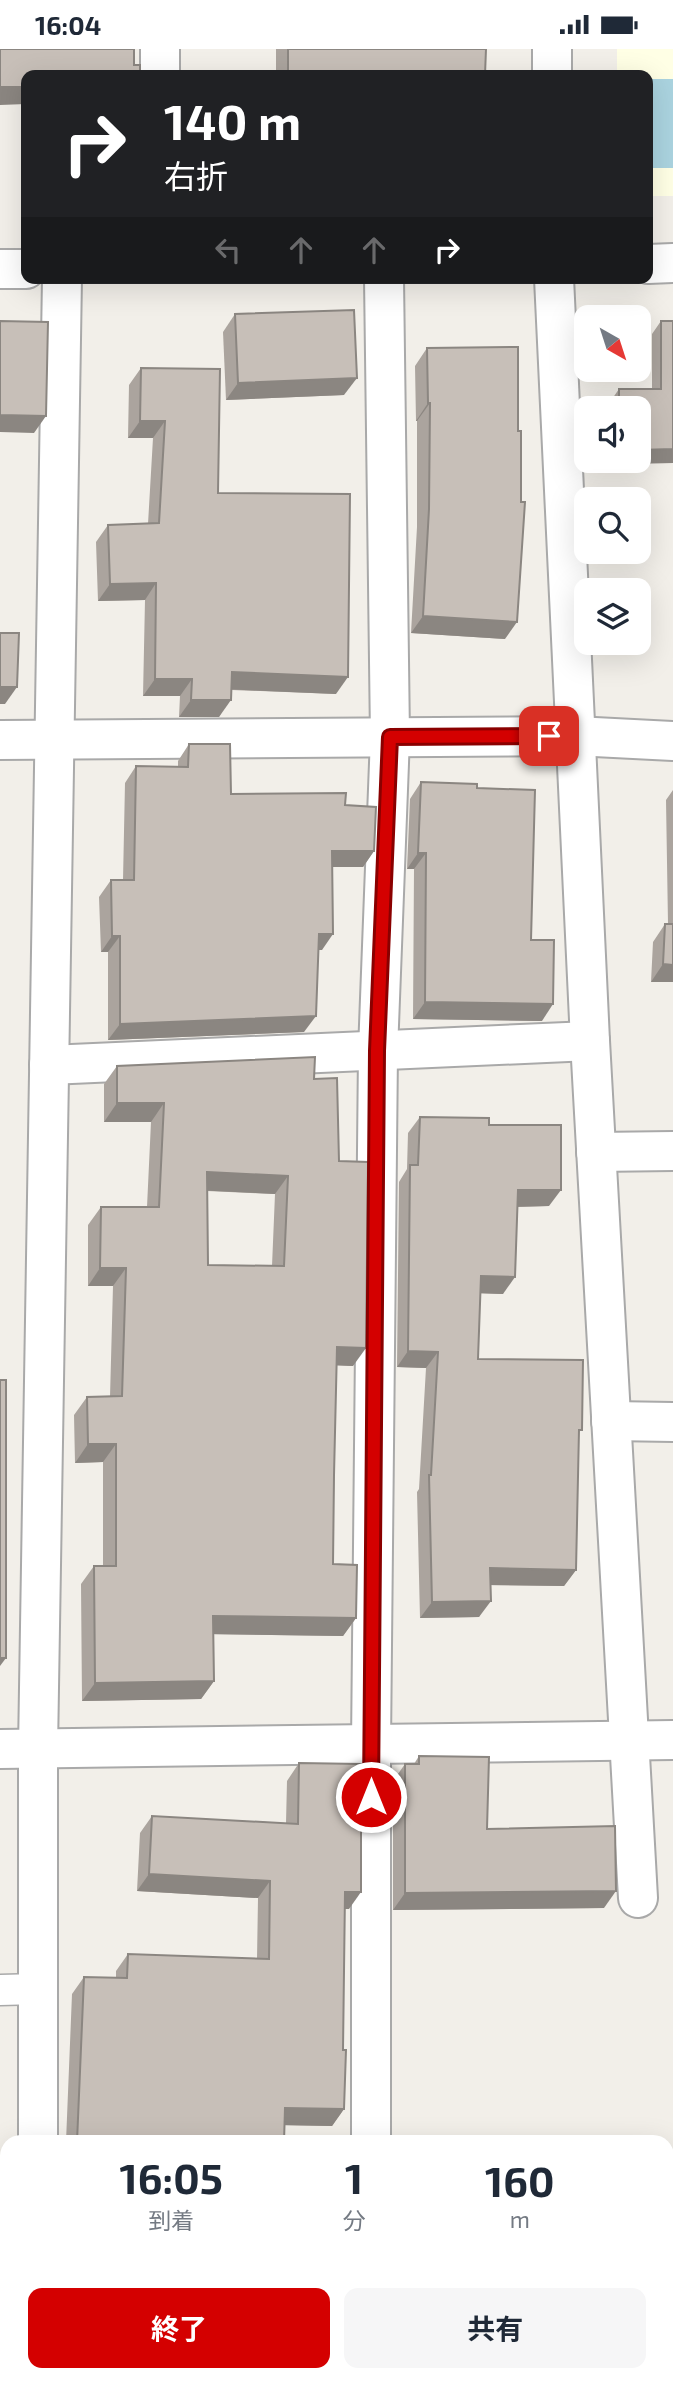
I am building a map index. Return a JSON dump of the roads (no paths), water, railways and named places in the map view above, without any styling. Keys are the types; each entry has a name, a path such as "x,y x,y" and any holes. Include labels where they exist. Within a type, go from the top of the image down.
{"street":[{"path":"160,49 160,70"},
{"path":"552,49 552,70"},
{"path":"653,264 673,263"},
{"path":"0,268 21,269"},
{"path":"38,2135 38,1749 62,284"},
{"path":"371,2135 371,1744 377,1051 390,737 384,284"},
{"path":"554,284 590,1041 638,1898"},
{"path":"0,740 575,736 673,741"},
{"path":"49,1065 590,1041"},
{"path":"596,1151 673,1151"},
{"path":"611,1421 673,1422"},
{"path":"0,1749 673,1740"}],"lane":[{"path":"0,1990 38,1989"}],"water":[{"path":"653,79 673,79 673,168 653,168"}]}
